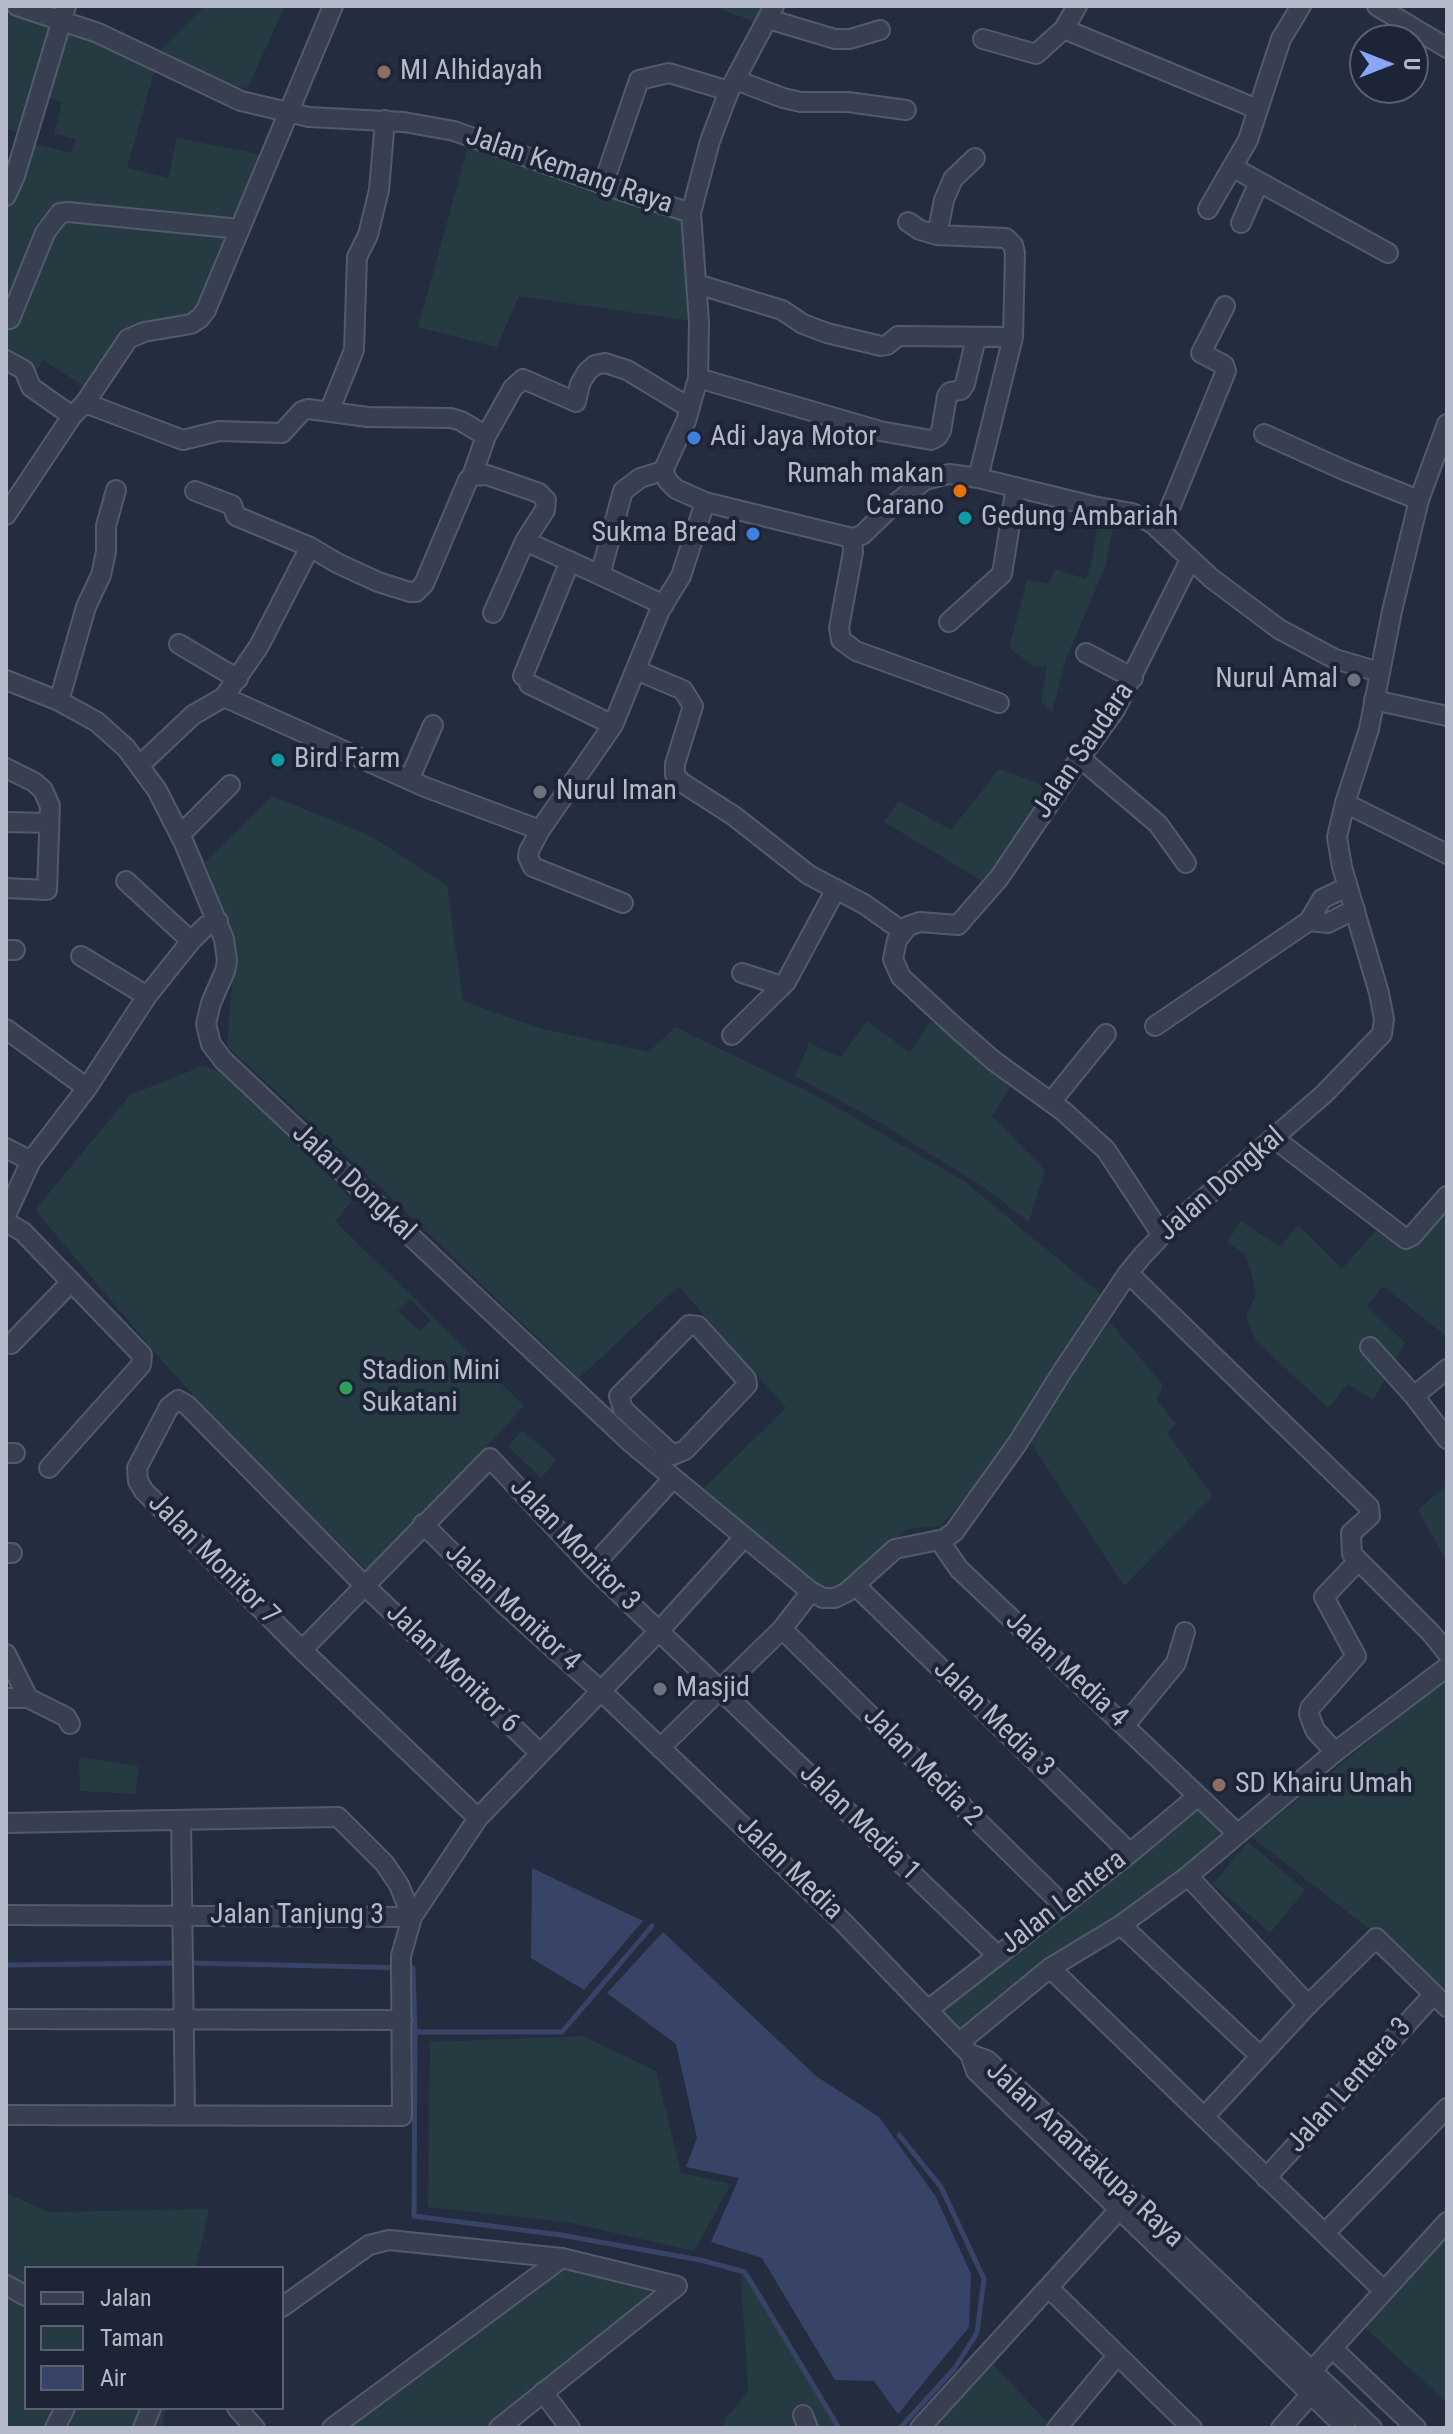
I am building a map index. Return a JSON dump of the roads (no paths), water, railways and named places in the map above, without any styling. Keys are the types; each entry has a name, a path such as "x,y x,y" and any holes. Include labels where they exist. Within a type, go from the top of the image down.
{"street":[{"name":"Jalan Kemang Raya","path":"17,6 64,13 226,95 286,113 329,120 385,120 454,131 691,213 700,349 698,378 690,408 663,471"},
{"path":"6,515 128,339 144,332 182,327 200,318 213,297 286,113 333,6"},
{"path":"983,39 1036,54 1064,29 1077,6"},
{"path":"1208,209 1248,140 1281,39 1301,6"},
{"path":"1377,6 1447,48"},
{"path":"6,196 15,176 64,13"},
{"path":"691,213 707,151 732,85 771,13 835,39 850,39 880,30"},
{"path":"1064,29 1257,109"},
{"path":"603,185 639,80 669,73 792,100 856,103 906,110"},
{"path":"329,412 354,350 357,257 368,235 379,190 385,120"},
{"path":"937,235 944,200 953,179 975,158"},
{"path":"1232,167 1388,253"},
{"path":"1241,223 1259,182"},
{"path":"10,319 45,233 60,213 240,229"},
{"path":"908,222 937,235 1000,237 1010,241 1015,253 1013,337 978,478"},
{"path":"697,284 771,306 827,333 881,346 898,336 1013,337"},
{"path":"1161,530 1226,371 1224,365 1201,353 1225,306"},
{"path":"698,378 880,431 931,440 941,431 947,396 950,392 961,390 965,384 976,338"},
{"path":"6,360 24,370 31,387 79,410 183,440 219,431 282,433 302,411 308,409 387,418 451,418 486,436"},
{"path":"195,491 232,505 236,516 310,547 378,582 416,592 427,577 472,476 486,436 519,381 523,379 576,402 580,384 587,372 595,365 605,363 627,370 690,408"},
{"name":"Jalan Dongkal","path":"939,1540 954,1532 984,1493 1128,1273 1162,1235 1275,1139 1347,1072 1382,1034 1382,1008 1347,887 1337,837 1362,755 1419,500 1447,424"},
{"path":"1264,434 1419,500"},
{"path":"600,575 623,491 640,478 663,471 676,489 705,502 852,538 862,535 925,480 949,474 978,478 1146,518 1190,560 1257,613 1335,659 1379,672"},
{"path":"472,476 487,475 543,496 546,500 545,510 525,541 493,613"},
{"path":"949,622 1002,574 1016,487"},
{"path":"59,701 86,607 101,575 106,552 106,526 116,490"},
{"path":"623,903 533,867 528,857 529,851 540,830 613,725 664,605 681,576 705,502"},
{"path":"852,538 853,552 839,628 841,640 856,651 999,703"},
{"path":"525,541 664,605"},
{"path":"140,765 193,715 224,697 274,620 310,547"},
{"name":"Jalan Saudara","path":"902,931 920,922 954,926 969,914 999,878 1115,710 1190,560"},
{"path":"570,561 526,680 613,725"},
{"path":"179,644 238,679"},
{"path":"1086,653 1133,678"},
{"path":"636,670 683,690 693,706 675,764 675,775 681,782 734,816 809,875 864,904 902,931 893,959 901,977 978,1048 1088,1132 1112,1157 1162,1235"},
{"name":"Jalan Dongkal","path":"6,680 59,701 97,722 140,765 157,790 218,921 227,961 206,1024 211,1044 223,1060 636,1434 764,1555 817,1596 835,1598 855,1585"},
{"path":"224,697 409,780 540,830"},
{"path":"1374,700 1447,716"},
{"path":"409,780 433,725"},
{"path":"1080,758 1158,824 1186,863"},
{"path":"6,768 34,782 49,801 47,890 6,888"},
{"path":"180,835 230,785"},
{"path":"1345,803 1447,854"},
{"path":"6,822 49,823"},
{"path":"126,881 191,941"},
{"path":"1155,1026 1309,921 1322,899 1347,887"},
{"path":"732,1035 782,986 836,889"},
{"path":"1309,921 1328,923 1355,909"},
{"path":"6,1215 31,1161 87,1088 147,996 191,941 206,926 218,921"},
{"path":"81,956 147,996"},
{"path":"742,973 782,986"},
{"path":"6,1029 87,1088"},
{"path":"1051,1102 1106,1034"},
{"path":"1275,1139 1403,1239 1412,1236 1447,1196"},
{"path":"6,1148 31,1161"},
{"path":"6,1222 23,1232 142,1355 141,1365 49,1468"},
{"path":"1128,1273 1369,1507 1370,1516 1350,1537 1350,1548 1358,1561 1431,1633 1447,1653"},
{"path":"11,1344 71,1282"},
{"path":"689,1325 698,1326 746,1379 747,1385 677,1455 636,1434 620,1405 619,1396 689,1325"},
{"path":"1370,1347 1447,1439"},
{"path":"1414,1396 1447,1369"},
{"name":"Jalan Monitor 7","path":"364,1585 187,1405 178,1400 169,1407 137,1468 138,1481 144,1491 302,1650 478,1818"},
{"name":"Jalan Monitor 3","path":"423,1524 490,1458 592,1567 721,1690"},
{"path":"592,1567 668,1484"},
{"path":"302,1650 423,1524"},
{"name":"Jalan Monitor 4","path":"423,1524 503,1603 601,1691"},
{"path":"855,1585 895,1549 939,1540"},
{"name":"Jalan Media 4","path":"939,1540 959,1569 1238,1834"},
{"path":"6,2115 402,2116 402,1964 412,1917 478,1818 659,1631 737,1545"},
{"path":"1335,1752 1315,1730 1309,1714 1310,1708 1356,1657 1324,1597 1358,1561"},
{"name":"Jalan Monitor 6","path":"364,1585 539,1752"},
{"name":"Jalan Media 3","path":"855,1585 1130,1853"},
{"path":"660,1748 782,1629 806,1598"},
{"name":"Jalan Media 2","path":"782,1629 1063,1905"},
{"path":"1125,1725 1176,1663 1185,1632"},
{"path":"6,1654 28,1698"},
{"name":"Jalan Lentera","path":"965,2048 1050,1968 1121,1925 1188,1876 1335,1752 1447,1667"},
{"name":"Jalan Media 1","path":"721,1690 997,1955"},
{"name":"Jalan Media","path":"601,1691 763,1843 965,2048"},
{"path":"6,1698 28,1698 66,1717 70,1724"},
{"name":"Jalan Lentera","path":"929,2009 1130,1853 1198,1796"},
{"path":"6,1823 338,1817 385,1864 399,1885 412,1917"},
{"path":"181,1820 185,2115"},
{"path":"1188,1876 1308,2005"},
{"name":"Jalan Tanjung 3","path":"6,1915 412,1917"},
{"path":"1121,1925 1259,2055"},
{"path":"1204,2117 1259,2055 1376,1938 1440,2001"},
{"path":"1050,1968 1383,2290"},
{"name":"Jalan Lentera 3","path":"1266,2178 1440,2001"},
{"path":"6,2019 402,2020"},
{"name":"Jalan Anantakupa Raya","path":"965,2048 987,2060 1077,2157 1308,2383 1346,2428"},
{"path":"1325,2233 1447,2108"},
{"path":"920,2428 1125,2204"},
{"path":"1281,2428 1332,2348 1447,2222"},
{"path":"284,2306 369,2245 402,2240 562,2258 677,2286 499,2428"},
{"path":"332,2428 562,2258"},
{"path":"6,2285 24,2295"},
{"path":"1049,2288 1116,2357 1192,2428"},
{"path":"1332,2348 1416,2428"},
{"path":"1057,2428 1116,2357"},
{"name":"Jalan Anantakupa Raya","path":"1308,2383 1372,2428"},
{"path":"543,2392 570,2428"},
{"path":"55,2428 64,2410"},
{"path":"239,2410 255,2428"}],"water":[{"path":"532,1868 643,1921 584,1990 531,1958"},
{"path":"663,1932 816,2076 879,2117 936,2197 971,2274 969,2327 898,2414 874,2381 835,2380 762,2258 711,2242 739,2178 686,2167 697,2138 676,2044 607,1993"}],"waterway":[{"path":"415,2032 562,2032 652,1926"},
{"path":"6,1965 178,1963"},
{"path":"188,1963 413,1968 414,2216 561,2235 700,2260 745,2272 839,2428"},
{"path":"899,2135 941,2187 984,2279 977,2333 954,2369 900,2428"}],"place":[{"name":"MI Alhidayah","path":"384,72"},
{"name":"Adi Jaya Motor","path":"694,438"},
{"name":"Rumah makan Carano","path":"960,491"},
{"name":"Gedung Ambariah","path":"965,518"},
{"name":"Sukma Bread","path":"753,534"},
{"name":"Nurul Amal","path":"1354,680"},
{"name":"Bird Farm","path":"278,760"},
{"name":"Nurul Iman","path":"540,792"},
{"name":"Stadion Mini Sukatani","path":"346,1388"},
{"name":"Masjid","path":"660,1689"},
{"name":"SD Khairu Umah","path":"1219,1785"}]}
